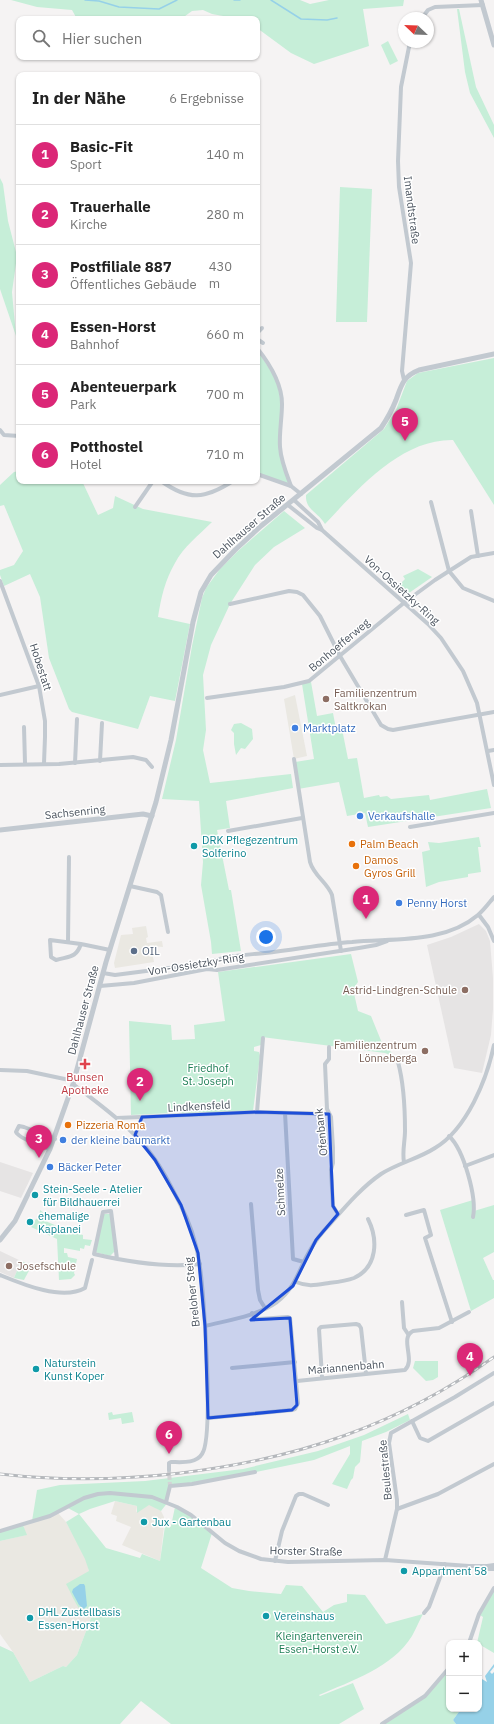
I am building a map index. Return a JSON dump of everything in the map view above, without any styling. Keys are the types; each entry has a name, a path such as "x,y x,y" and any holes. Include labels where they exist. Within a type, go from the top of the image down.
{"street":[{"path":"426,12 435,7 482,3 494,46"},
{"name":"Imandtstraße","path":"404,380 402,370 411,263 399,187 398,161 401,87 409,48"},
{"path":"260,353 274,376 280,392 282,403 280,448 283,466 291,486"},
{"path":"404,380 412,372 494,354"},
{"name":"Dahlhauser Straße","path":"0,1240 16,1220 55,1139 73,1083 103,973 152,816 171,740 193,622 201,592 218,567 261,526 381,428 393,408 404,380"},
{"path":"1,433 7,436 16,436"},
{"path":"260,475 291,486 301,494"},
{"path":"135,507 151,484"},
{"path":"166,484 180,493 202,496 213,493 228,484"},
{"name":"Von-Ossietzky-Ring","path":"294,500 318,522 322,530"},
{"path":"431,502 449,571 463,588 494,601"},
{"name":"Von-Ossietzky-Ring","path":"288,505 317,528 322,530 405,602 441,638 464,671 473,690 488,751 494,785"},
{"path":"471,510 478,556"},
{"name":"Bonhoefferweg","path":"207,698 305,683 405,602 449,571 471,557 494,553"},
{"name":"Hobestatt","path":"0,581 39,686 45,729 44,763"},
{"path":"230,604 288,591 297,592 303,595 320,616 340,656 381,724 388,729 393,730 494,712"},
{"path":"0,695 39,686"},
{"path":"74,763 77,719"},
{"path":"100,761 102,723"},
{"path":"24,727 25,764"},
{"path":"488,751 494,750"},
{"path":"0,765 44,763 58,764 140,758 146,760 152,767"},
{"path":"294,759 302,818 311,866 317,876 329,888 332,895 340,951"},
{"path":"410,827 494,813"},
{"name":"Sachsenring","path":"0,830 143,814 152,816"},
{"path":"228,831 302,818"},
{"path":"68,857 68,942"},
{"path":"130,886 157,892 161,895 168,932"},
{"name":"Von-Ossietzky-Ring","path":"103,973 116,975 175,968 242,956 339,943 376,939 389,940 439,933 462,925 479,915 494,897"},
{"path":"479,915 488,927 494,941"},
{"path":"488,927 494,925"},
{"path":"81,944 79,951 75,955 56,960 52,959 50,940 81,944 110,950"},
{"name":"Von-Ossietzky-Ring","path":"100,986 134,983 207,969 217,970 340,951 376,945 389,940"},
{"path":"257,1112 263,1038"},
{"path":"205,1326 252,1313 265,1308 284,1296 296,1282 304,1262 316,1240 338,1214 374,1180 404,1162 437,1147 449,1136 467,1113 480,1091 489,1066 494,1045"},
{"name":"Ofenbank","path":"329,1047 329,1059 325,1064 327,1109 331,1117 333,1206 338,1214"},
{"path":"398,1062 405,1112 404,1162"},
{"path":"0,1070 27,1071 73,1083"},
{"name":"Breloher Steig","path":"73,1083 117,1118 135,1135 155,1160 181,1205 190,1228 200,1264 205,1326 208,1418 205,1448 202,1454 190,1461 169,1463 169,1470"},
{"name":"Lindkensfeld","path":"117,1118 257,1112 329,1114"},
{"name":"Schmelze","path":"285,1112 293,1259 304,1262"},
{"path":"135,1135 142,1117"},
{"path":"50,1149 22,1138 16,1132 19,1126 55,1139"},
{"path":"449,1136 457,1146 465,1166 473,1200 473,1217"},
{"path":"465,1166 494,1155"},
{"path":"251,1204 258,1290 260,1300 265,1308"},
{"path":"406,1215 424,1210 431,1235 425,1238 452,1322"},
{"path":"117,1259 111,1211 103,1212 94,1254 117,1259 161,1264 200,1264"},
{"path":"296,1282 310,1286 348,1280 362,1273 369,1265 375,1247 375,1235 368,1219"},
{"path":"0,1275 25,1285 52,1292 72,1291 85,1288 92,1260"},
{"name":"Mariannenbahn","path":"208,1418 295,1409 298,1404 297,1380 402,1371 407,1368 409,1362 408,1334 404,1328 402,1302"},
{"path":"408,1334 413,1330 439,1328 468,1312"},
{"path":"252,1313 255,1318 259,1319 290,1318 297,1380"},
{"path":"322,1377 320,1329 321,1327 346,1324 356,1324 361,1327 366,1373"},
{"path":"232,1368 295,1362"},
{"path":"494,1373 412,1421 420,1438 425,1441 494,1403"},
{"name":"Beulestraße","path":"385,1560 397,1509 389,1439 391,1433 412,1421"},
{"path":"397,1509 438,1494 494,1464"},
{"path":"166,1502 170,1486 192,1484 255,1472"},
{"name":"Horster Straße","path":"0,1531 50,1516 84,1498 98,1494 145,1496 166,1502 192,1515 225,1543 239,1551 261,1559 288,1562 385,1560 487,1566 494,1565"},
{"path":"275,1561 282,1531 296,1496 303,1494 328,1505"},
{"path":"424,1613 431,1602 445,1564"},
{"name":"Horster Straße","path":"487,1566 488,1568 494,1569"},
{"path":"470,1640 479,1614 494,1588"},
{"path":"382,1724 424,1696 446,1671"}],"highlighted area":[{"path":"257,1112 329,1114 333,1206 338,1214 316,1240 293,1286 251,1320 290,1318 297,1405 292,1410 208,1418 205,1326 198,1253 181,1205 155,1160 135,1135 142,1117"}],"shaded area":[{"name":"Marktplatz","path":"295,695 307,756 294,759 284,699"},
{"name":"Astrid-Lindgren-Schule","path":"479,924 486,931 490,941 493,978 491,1035 482,1073 454,1068 427,945 451,937"},
{"path":"146,926 148,937 146,938 147,943 162,941 163,947 151,946 154,962 115,968 114,963 121,935 133,934 132,928"},
{"path":"0,1162 33,1173 21,1198 0,1191"},
{"name":"Josefschule","path":"0,1251 21,1261 14,1278 0,1272"},
{"path":"115,1501 137,1506 136,1512 149,1504 161,1511 164,1517 164,1526 160,1561 122,1545 131,1527 116,1521 117,1516 111,1514"},
{"path":"58,1513 66,1522 86,1559 89,1571 91,1618 77,1655 66,1667 63,1666 30,1682 13,1652 0,1634 0,1541 26,1535 23,1525"}],"green space":[{"path":"11,0 300,0 310,4 329,0 404,0 403,6 363,9 369,46 314,64 291,53 260,30 260,16 223,16 212,14 203,10 192,11 185,16 75,16 72,10 37,7"},
{"path":"457,9 459,9 476,87 494,125 494,138 470,93 465,72"},
{"path":"388,41 398,61 390,65 381,45"},
{"path":"0,178 3,184 8,221 16,252 12,292 16,336 0,289"},
{"path":"340,187 372,189 367,322 336,322"},
{"path":"260,354 277,381 281,403 279,447 290,485 260,475"},
{"path":"494,358 494,505 453,440 434,442 416,448 398,457 366,482 325,524 310,508 306,500 306,495 384,429 396,410 407,381 418,373"},
{"path":"16,472 16,484 83,484 98,515 113,508 115,496 143,509 212,522 187,546 178,557 164,589 158,617 190,624 175,701 150,696 138,729 72,712 69,709 49,658 40,597 30,574 4,586 0,575 0,570 14,565 23,551 4,505 0,506 0,485"},
{"path":"284,511 305,528 274,547 255,565 230,604 211,645 203,675 206,730 203,750 210,783 291,774 293,788 226,801 230,828 217,830 229,890 231,890 241,951 212,954 201,885 203,862 199,801 162,799 176,740 202,598 206,588 220,569 238,551"},
{"path":"418,569 432,577 409,593 405,593 398,586 405,579 403,576"},
{"path":"311,682 317,716 333,713 336,729 342,729 348,759 357,758 364,798 379,795 380,797 387,796 391,799 429,795 430,800 487,789 491,808 368,827 365,813 347,816 339,782 298,789 295,762 314,759 302,684"},
{"path":"241,723 252,729 253,739 245,749 241,748 236,755 234,733 231,730 234,724"},
{"path":"479,837 481,847 478,847 481,872 468,874 468,877 439,882 426,887 422,852 430,850 428,842 439,843"},
{"name":"Friedhof St. Joseph","path":"351,954 358,982 353,989 358,1011 371,1016 382,1043 392,1053 390,1055 385,1053 262,1037 261,1045 254,1047 254,1051 259,1052 260,1056 253,1111 182,1113 175,1110 171,1113 131,1115 129,1021 171,1025 172,1040 195,1039 194,1025 225,1021 218,972"},
{"path":"473,1200 474,1211 494,1205 494,1252 483,1258 494,1280 494,1298 471,1311 440,1210"},
{"path":"40,1210 45,1214 43,1220 57,1226 58,1231 67,1231 83,1235 83,1239 92,1240 90,1246 85,1245 84,1249 80,1248 80,1251 64,1248 64,1253 67,1253 68,1257 77,1259 74,1273 75,1275 71,1279 59,1280 57,1239 31,1227 36,1219 39,1218"},
{"path":"104,1214 110,1214 115,1251 110,1256 95,1252"},
{"path":"21,1261 32,1265 24,1280 14,1278"},
{"path":"415,1361 438,1361 438,1377 433,1380 426,1381 413,1368"},
{"path":"112,1412 113,1415 132,1412 134,1422 122,1424 121,1418 109,1420 108,1413"},
{"path":"408,1414 410,1420 386,1432 362,1441 360,1462 355,1467 353,1478 347,1489 332,1484 350,1454 350,1446 314,1460 256,1472 170,1486 168,1502 161,1511 149,1505 137,1513 137,1506 115,1501 79,1514 66,1507 50,1515 32,1521 37,1490 60,1485 145,1481 243,1469 318,1451 364,1435"},
{"name":"Kleingartenverein Essen-Horst e.V.","path":"175,1507 191,1515 212,1533 201,1568 232,1588 281,1594 286,1585 302,1586 323,1612 334,1605 347,1602 347,1594 365,1595 386,1624 423,1614 412,1636 394,1657 357,1679 319,1695 320,1696 353,1683 364,1709 339,1724 171,1724 141,1701 120,1724 0,1724 0,1646 13,1652 30,1682 63,1666 66,1667 77,1655 91,1618 79,1608 66,1584 89,1571 85,1559 66,1522 79,1514 106,1548 140,1558 142,1554 160,1561 165,1526 171,1526"},
{"path":"23,1525 27,1535 0,1541 0,1531"},
{"path":"494,1590 494,1653 482,1646 482,1640 478,1640 483,1617 480,1615"},
{"path":"446,1674 446,1712 459,1712 453,1720 456,1724 385,1724 425,1697"}],"water":[{"path":"80,1584 84,1584 85,1586 87,1606 84,1609 79,1605 72,1592 73,1589"},
{"path":"494,1664 494,1667 490,1672 492,1674 494,1672 494,1724 456,1724 453,1720 459,1712 482,1712 482,1679 487,1682 485,1676"}],"waterway":[{"path":"85,0 99,1 119,7 159,9 177,0"},
{"path":"234,0 240,0"},
{"path":"271,0 301,19 327,20 337,18"}],"tunnel":[{"path":"169,1470 170,1486"}],"railway":[{"path":"0,1474 68,1479 136,1477 181,1473 265,1459 306,1448 384,1420 421,1402 458,1381 494,1357"}],"place":[{"name":"Abenteuerpark","path":"405,441"},
{"name":"Familienzentrum Saltkrokan","path":"326,699"},
{"name":"Marktplatz","path":"295,728"},
{"name":"Verkaufshalle","path":"360,816"},
{"name":"Palm Beach","path":"352,844"},
{"name":"DRK Pflegezentrum Solferino","path":"194,846"},
{"name":"Damos Gyros Grill","path":"356,866"},
{"name":"Penny Horst","path":"399,903"},
{"name":"Basic-Fit","path":"366,919"},
{"name":"OIL","path":"134,951"},
{"name":"Astrid-Lindgren-Schule","path":"465,990"},
{"name":"Familienzentrum Lönneberga","path":"425,1051"},
{"name":"Bunsen Apotheke","path":"85,1064"},
{"name":"Trauerhalle","path":"140,1101"},
{"name":"Pizzeria Roma","path":"68,1125"},
{"name":"der kleine baumarkt","path":"63,1140"},
{"name":"Postfiliale 887","path":"39,1158"},
{"name":"Bäcker Peter","path":"50,1167"},
{"name":"Stein-Seele - Atelier für Bildhauerrei","path":"35,1195"},
{"name":"ehemalige Kaplanei","path":"30,1222"},
{"name":"Josefschule","path":"9,1266"},
{"name":"Naturstein Kunst Koper","path":"36,1369"},
{"name":"Essen-Horst","path":"470,1376"},
{"name":"Potthostel","path":"169,1454"},
{"name":"Jux - Gartenbau","path":"144,1522"},
{"name":"Appartment 58","path":"404,1571"},
{"name":"Vereinshaus","path":"266,1616"},
{"name":"DHL Zustellbasis Essen-Horst","path":"30,1618"}]}
